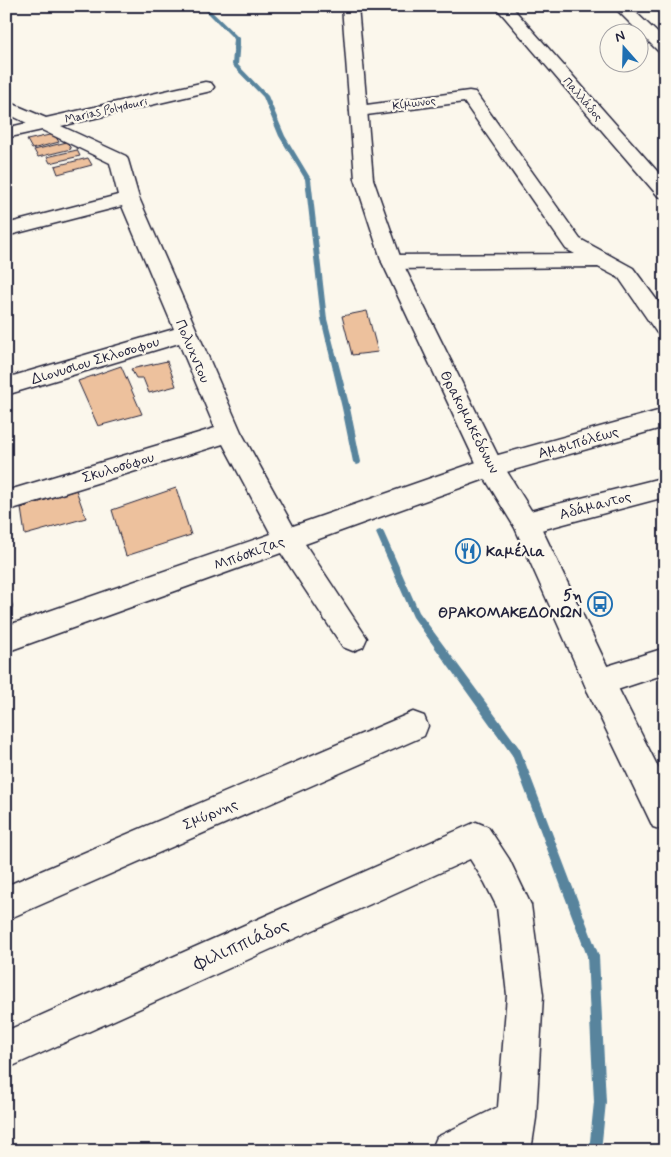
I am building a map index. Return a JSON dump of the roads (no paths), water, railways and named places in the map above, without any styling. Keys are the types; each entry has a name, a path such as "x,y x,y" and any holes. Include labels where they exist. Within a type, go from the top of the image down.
{"street":[{"name":"Θρακομακεδόνων","path":"350,6 364,179 392,262 491,467 526,523 599,682 664,813"},
{"name":"Παλλάδος","path":"502,6 665,192"},
{"path":"620,6 665,50"},
{"name":"Marias Polydouri","path":"6,133 205,87"},
{"name":"Κίμωνος","path":"359,111 469,96 573,244 602,260"},
{"name":"Πολυχντου","path":"6,106 42,125 119,160 129,198 229,433 287,539 353,638"},
{"path":"6,230 129,198"},
{"path":"392,262 602,260 626,273 665,328"},
{"name":"Διονυσιου Σκλοσοφου","path":"6,387 185,333"},
{"name":"Αμφιπόλεως","path":"491,467 665,418"},
{"name":"Σκυλοσόφου","path":"6,501 229,433"},
{"name":"Μπόσκιζας","path":"6,639 491,467"},
{"name":"Αδάμαντος","path":"526,523 665,487"},
{"path":"599,682 665,661"},
{"name":"Σμύρνης","path":"6,903 413,726"},
{"name":"Φιλιππιάδος","path":"6,1050 476,839 497,871 514,905 525,995 514,1134"},
{"path":"451,1151 514,1134"}],"waterway":[{"path":"203,6 237,39 235,65 265,96 282,136 308,179 324,319 357,462"},
{"path":"380,533 416,614 516,752 593,956 600,1102 595,1151"}],"place":[{"name":"Καμέλια","path":"468,551"},
{"name":"5η ΘΡΑΚΟΜΑΚΕΔΟΝΩΝ","path":"600,604"}]}
